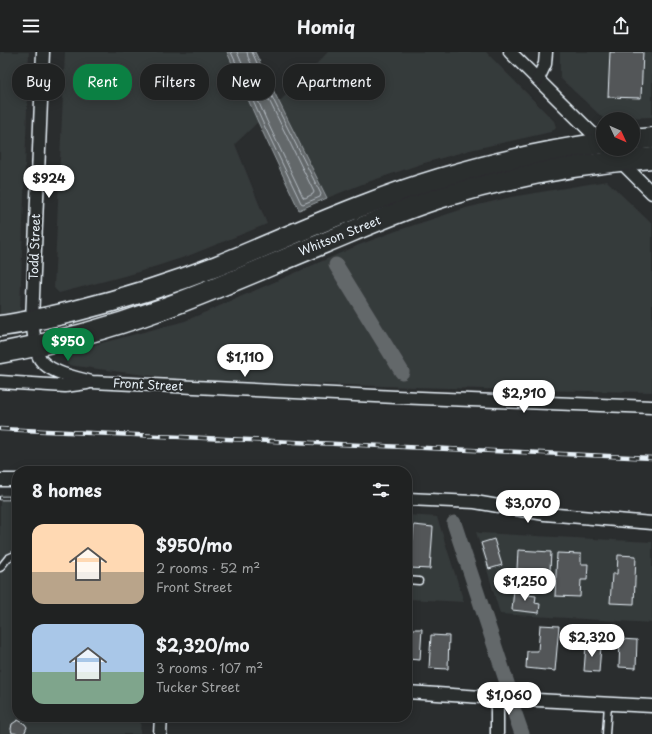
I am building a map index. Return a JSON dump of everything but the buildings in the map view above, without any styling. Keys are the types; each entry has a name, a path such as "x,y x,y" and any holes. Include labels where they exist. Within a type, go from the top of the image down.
{"main road":[{"path":"640,139 652,138"},
{"name":"Whitson Street","path":"0,326 32,321 107,303 176,281 366,204 442,178 506,161 596,149"},
{"name":"Whitson Street","path":"640,155 652,158"},
{"name":"Whitson Street","path":"0,353 36,346 109,326 162,309 381,219 446,196 508,180 583,166 596,156"}],"street":[{"name":"Todd Street","path":"36,346 32,321 43,52"},
{"path":"510,52 596,137"},
{"path":"538,79 545,64 546,52"},
{"path":"615,156 652,193"},
{"name":"Front Street","path":"36,346 40,359 50,367 66,375 92,382"},
{"name":"Front Street","path":"0,382 65,386 92,382 396,397 652,407"},
{"path":"0,480 12,480"},
{"path":"412,499 475,502 546,514 652,522"},
{"path":"412,692 652,706"},
{"path":"497,698 497,734"},
{"path":"160,722 160,734"}],"lane":[{"path":"0,568 8,558 12,556"},
{"path":"412,580 419,581"},
{"path":"606,734 608,704"}],"shaded area":[{"path":"0,52 29,52 29,64 12,64 12,100 27,100 20,311 0,319"},
{"path":"65,52 227,52 232,64 217,64 217,100 248,100 258,122 235,144 267,224 188,256 132,274 59,293 54,288 63,100 65,100"},
{"path":"328,52 486,52 554,121 556,127 551,132 470,150 421,164 327,198 279,102 283,98 283,100 385,100 385,64 316,64"},
{"path":"560,52 652,52 652,117 640,118 640,112 596,112 560,78"},
{"path":"607,181 652,224 652,392 519,390 183,380 68,365 64,353 185,321 359,245 466,208 511,197"},
{"path":"0,494 12,495 12,722 141,722 140,734 0,734"},
{"path":"412,515 437,517 464,602 412,599"},
{"path":"476,532 652,542 652,623 500,614"}],"water":[{"path":"227,52 255,52 261,64 232,64"},
{"path":"275,94 327,198 299,210 248,100 275,100"}],"waterway":[{"path":"336,265 402,372"},
{"path":"454,523 508,686"},
{"path":"514,711 522,734"}],"railway":[{"path":"0,429 652,458"},
{"path":"0,498 12,498"}]}
